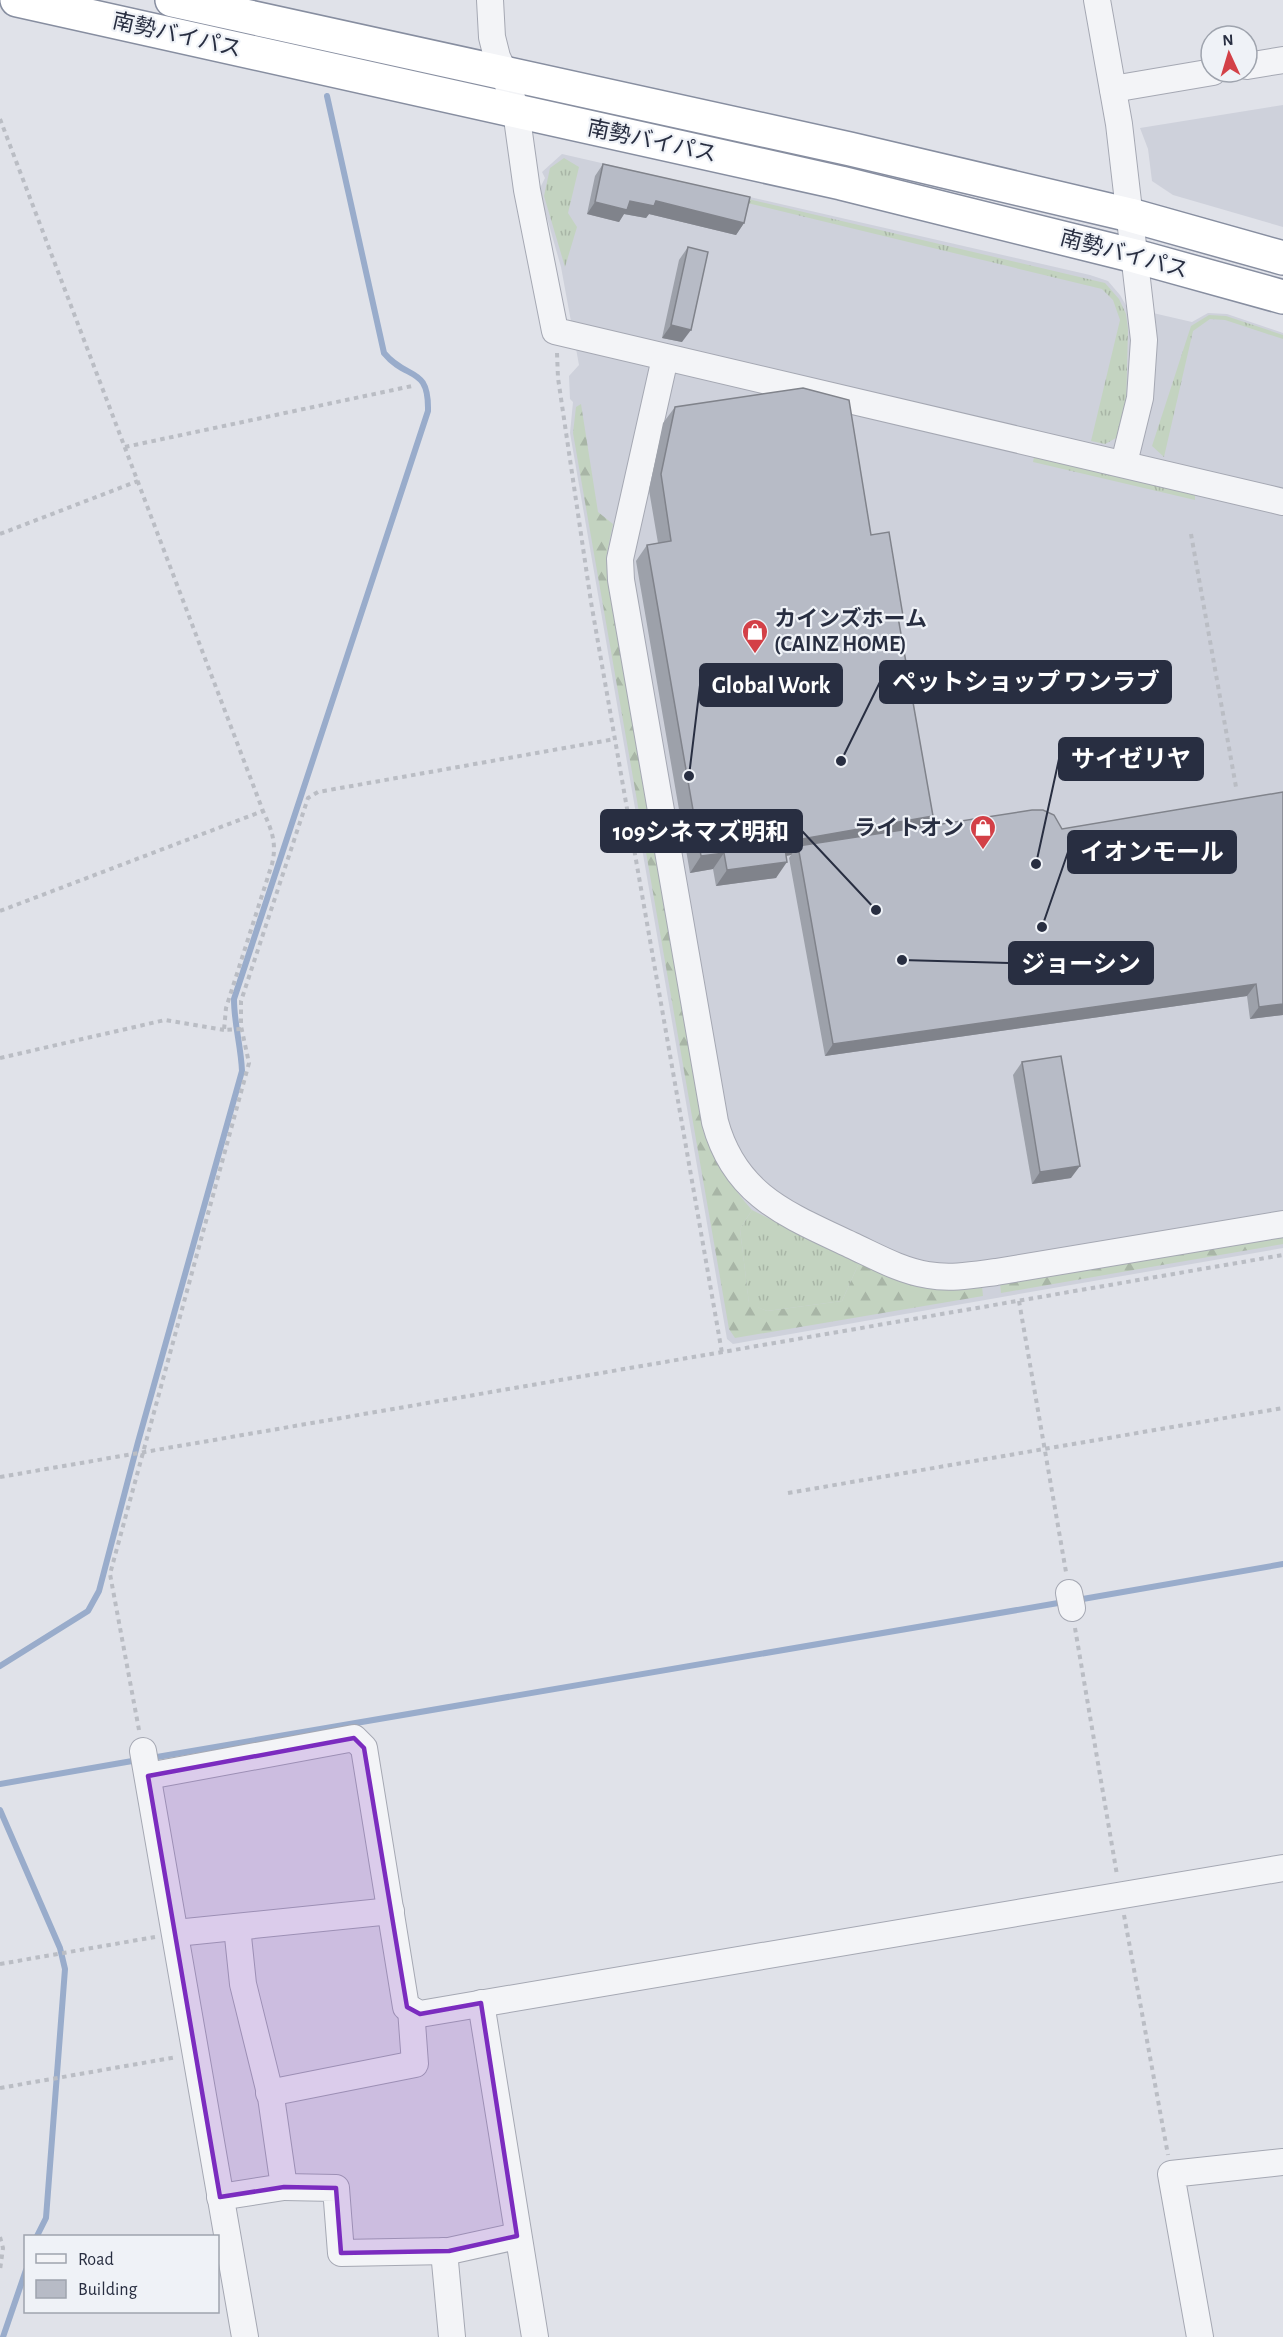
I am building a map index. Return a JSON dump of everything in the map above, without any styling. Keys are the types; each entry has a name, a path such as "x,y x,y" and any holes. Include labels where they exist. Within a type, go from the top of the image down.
{"highway":[{"name":"南勢バイパス","path":"17,0 841,183 1135,256 1283,297"},
{"name":"南勢バイパス","path":"172,0 861,152 1130,215 1283,258"}],"street":[{"path":"490,0 492,37 516,111 527,190 555,331 1283,502"},
{"path":"1097,0 1113,89 1130,215 1144,358 1140,398 1124,464"},
{"path":"1259,64 1283,60"},
{"path":"1113,89 1199,74"},
{"path":"665,358 620,559 621,580 715,1122 720,1142 742,1179 763,1199 787,1215 885,1261 926,1275 964,1277 1283,1224"},
{"path":"245,2337 146,1765 354,1738 364,1748 406,2007 420,2014 1283,1868"},
{"path":"176,1933 391,1911"},
{"path":"237,1928 243,1984 269,2093 284,2187"},
{"path":"481,2003 535,2337"},
{"path":"269,2093 415,2064 411,2009"},
{"path":"1200,2337 1171,2174 1283,2162"},
{"path":"220,2197 284,2187 336,2188 341,2253 444,2251 517,2236"},
{"path":"444,2251 452,2337"}],"path":[{"path":"0,119 263,811 273,831 275,850 226,1008 227,1030"},
{"path":"555,331 558,378 587,579 722,1353"},
{"path":"124,447 412,386"},
{"path":"0,534 138,481"},
{"path":"1191,534 1236,787"},
{"path":"146,1765 110,1574 249,1063 241,1029 241,1000 308,798 318,792 615,739"},
{"path":"0,911 263,811"},
{"path":"0,1058 165,1020 227,1030 241,1029"},
{"path":"0,1477 1283,1255"},
{"path":"1019,1301 1171,2174"},
{"path":"788,1493 1283,1408"},
{"path":"0,1964 176,1933"},
{"path":"0,2088 195,2053"},
{"path":"0,2237 3,2248 0,2270"}],"highlighted area":[{"path":"354,1738 364,1748 407,2007 420,2014 481,2003 517,2236 449,2251 341,2253 336,2188 284,2187 220,2197 148,1776"}],"shaded area":[{"path":"1283,105 1283,227 1173,195 1152,181 1148,149 1140,128"},
{"path":"562,154 1090,275 1108,281 1127,307 1192,322 1208,313 1227,314 1283,333 1283,1248 733,1344 727,1339 570,433 573,402 570,399 569,376 579,365 561,267 539,190 545,178 542,172"}],"green space":[{"path":"564,158 579,167 568,213 577,227 565,267 544,196 550,168"},
{"path":"727,194 1105,283 1119,299 1126,314 1128,329 1126,409 1118,437 1105,444 1091,441 1120,320 1113,300 1102,289 727,198"},
{"path":"1209,315 1226,316 1283,335 1283,339 1225,320 1210,319 1193,331 1164,457 1152,446 1191,326"},
{"path":"581,404 598,512 613,524 606,558 704,1134 725,1174 752,1210 740,1229 749,1303 767,1311 842,1301 859,1263 917,1285 982,1286 983,1296 735,1338 729,1329 573,433 576,407"},
{"path":"1034,457 1195,494 1195,500 1033,462"},
{"path":"752,1210 859,1263 842,1301 767,1311 749,1304 740,1229"},
{"path":"1283,1236 1283,1244 1001,1293 1000,1283"}],"building":[{"path":"603,164 750,197 744,223 656,201 654,206 630,201 627,210 595,202"},
{"path":"688,247 708,252 691,330 671,325"},
{"path":"803,388 849,400 871,535 889,532 903,616 898,617 933,816 784,842 787,862 727,870 724,853 701,856 647,545 671,541 661,474 675,407"},
{"path":"1283,792 1283,1004 1259,1007 1256,984 833,1044 798,846 1032,810 1043,810 1054,815 1062,829"},
{"path":"1061,1056 1080,1166 1040,1172 1022,1062"}],"waterway":[{"path":"0,1666 88,1611 99,1591 138,1442 242,1071 234,999 428,411 425,386 421,380 393,362 384,353 327,96"},
{"path":"1077,1600 1283,1564"},
{"path":"151,1758 1064,1602"},
{"path":"0,1784 138,1760"},
{"path":"0,1810 60,1948 65,1969 46,2218 38,2235"},
{"path":"3,2337 24,2276"}],"place":[{"name":"カインズホーム (CAINZ HOME)","path":"755,655"},
{"name":"ペットショップ ワンラブ","path":"841,761"},
{"name":"Global Work","path":"689,776"},
{"name":"ライトオン","path":"983,851"},
{"name":"サイゼリヤ","path":"1036,864"},
{"name":"109シネマズ明和","path":"876,910"},
{"name":"イオンモール","path":"1042,927"},
{"name":"ジョーシン","path":"902,960"}]}
